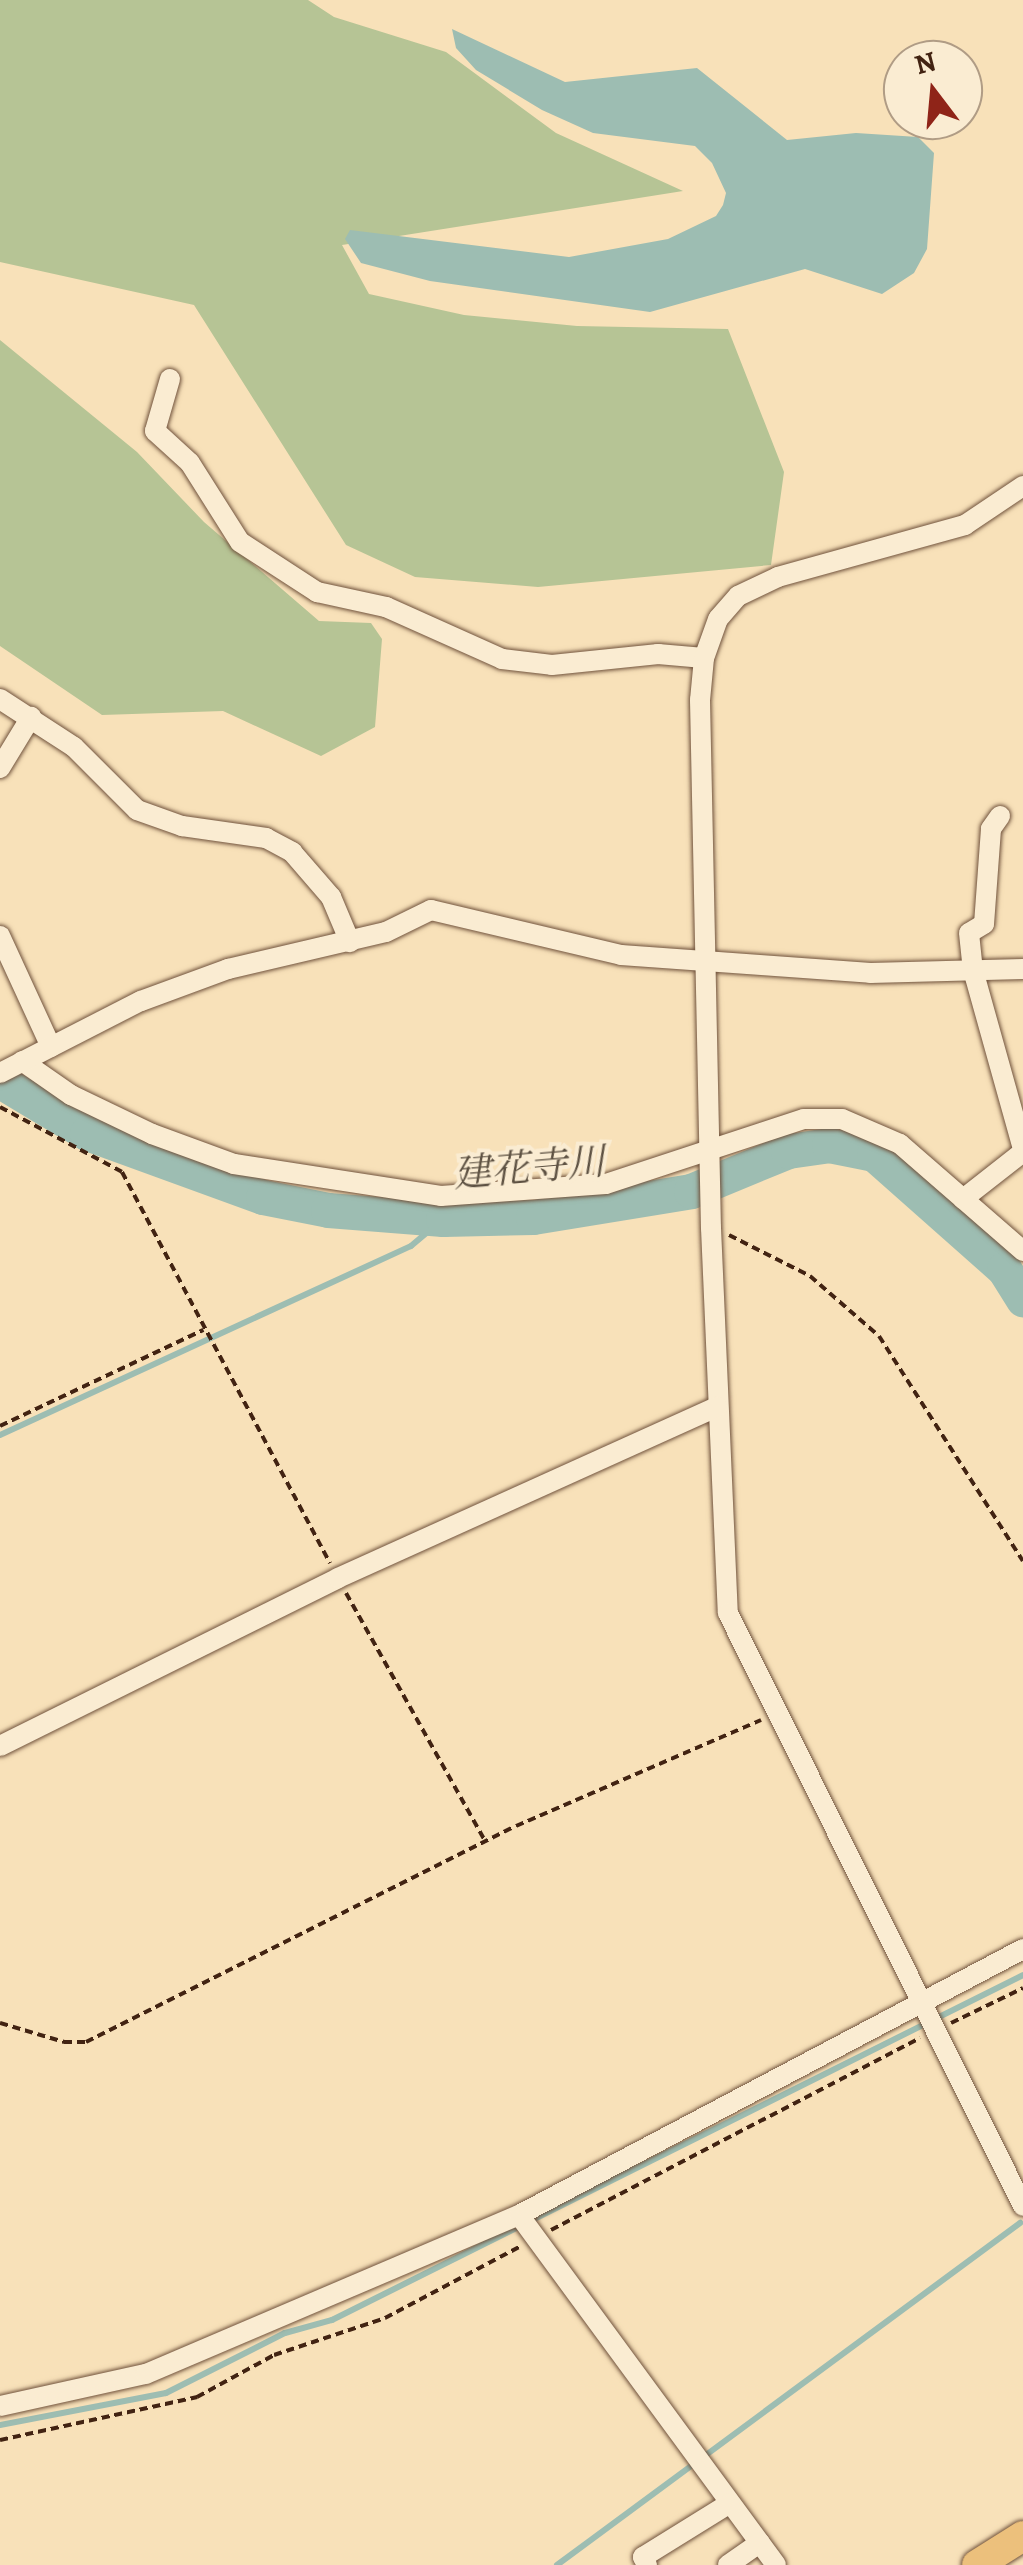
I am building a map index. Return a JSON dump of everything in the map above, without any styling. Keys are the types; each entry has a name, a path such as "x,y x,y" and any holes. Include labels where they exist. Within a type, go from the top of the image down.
{"highway":[{"path":"977,2565 1023,2536"}],"street":[{"path":"170,379 155,431 190,463 240,542 317,592 386,607 502,658 552,666 658,654 704,658"},
{"path":"1023,486 965,525 756,586 718,619 704,658 710,1198 728,1614 1023,2206"},
{"path":"0,699 74,747 137,810 182,826 266,838 292,852 331,897 350,942"},
{"path":"0,768 31,717"},
{"path":"963,1198 1023,1150 973,970 969,932 984,924 991,830 1000,816"},
{"path":"0,1073 141,1001 228,970 350,942 431,910 621,955 870,973 1023,969"},
{"path":"0,936 50,1047"},
{"path":"22,1061 71,1095 152,1134 234,1164 325,1183 441,1196 520,1195 606,1184 711,1154 804,1119 842,1120 900,1144 1023,1252"},
{"path":"0,1746 338,1578 717,1407"},
{"path":"0,2406 146,2374 519,2215 1023,1949"},
{"path":"519,2215 776,2565"},
{"path":"647,2565 643,2556 730,2502"},
{"path":"728,2565 760,2543"}],"path":[{"path":"0,1107 122,1172 203,1330 486,1842"},
{"path":"711,1228 810,1276 879,1336 1023,1561"},
{"path":"0,1426 203,1330"},
{"path":"0,2022 64,2042 86,2042 486,1842 775,1714"}],"green space":[{"path":"0,0 308,0 334,17 446,52 556,133 683,191 342,245 369,294 464,315 577,326 728,329 784,472 771,565 538,587 415,577 346,545 194,305 0,262"},
{"path":"0,340 137,452 204,522 319,621 371,623 382,639 375,727 321,756 223,711 102,715 0,646"}],"water":[{"path":"452,29 565,82 697,68 787,140 856,133 883,135 883,140 921,140 934,153 927,249 914,273 882,294 805,269 650,312 430,281 361,263 345,239 350,230 569,257 668,239 716,216 723,205 726,193 712,163 695,146 593,133 542,110 476,70 456,48"}],"waterway":[{"path":"0,1081 87,1133 263,1197 328,1210 443,1219 533,1217 691,1191 788,1151 829,1145 874,1154 1004,1269 1023,1299"},
{"path":"0,1435 411,1246 443,1219"},
{"path":"0,2425 166,2393 285,2333 332,2320 1023,1975"},
{"path":"557,2565 1020,2223"}],"water label":[{"name":"建花寺川","path":"529,1168"}]}
